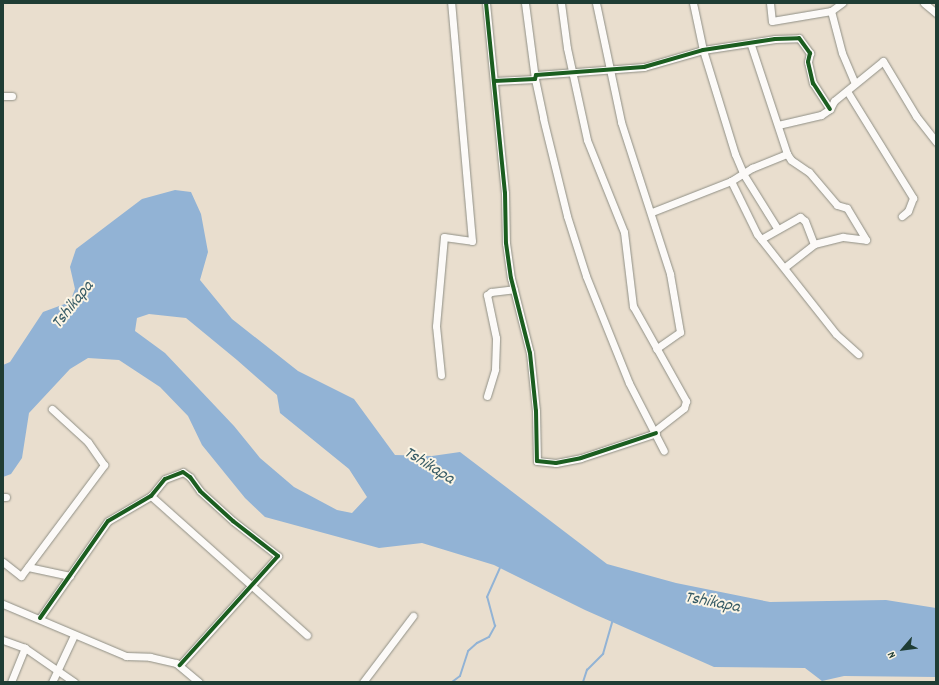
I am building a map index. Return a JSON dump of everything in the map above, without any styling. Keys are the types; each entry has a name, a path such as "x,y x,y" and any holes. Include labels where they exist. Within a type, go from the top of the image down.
{"street":[{"path":"441,374 436,326 444,237 472,241 451,3"},
{"path":"486,3 505,193 506,243 514,289 530,353 536,411 536,461 556,463 581,458 655,432 670,421 686,404 633,306 624,232 587,140 572,74 561,3"},
{"path":"525,3 535,79 568,216 586,276 629,383 664,451"},
{"path":"596,3 621,122 652,212 670,274 680,332 656,350"},
{"path":"693,3 704,50 735,154 744,174 777,228"},
{"path":"770,3 772,21 831,11 842,3"},
{"path":"924,3 936,13"},
{"path":"831,11 842,53 855,83"},
{"path":"535,79 536,75 572,74 644,67 704,50 751,45 776,39 799,38 810,54 808,62 813,83 830,109"},
{"path":"751,45 787,154 791,160 809,172 837,205 847,208 866,240 843,237 814,244 785,267"},
{"path":"778,125 821,115 830,109 834,101 883,61 916,116 936,142"},
{"path":"494,81 535,79"},
{"path":"847,91 913,198 908,212 902,216"},
{"path":"3,96 12,96"},
{"path":"652,212 731,181 752,168 787,154"},
{"path":"731,181 761,239 785,267 836,334 858,354"},
{"path":"761,239 777,228 800,217 805,221 814,244"},
{"path":"487,396 495,368 496,331 487,295 491,292 514,289"},
{"path":"3,562 21,576 104,465 88,442 52,409"},
{"path":"40,618 108,521 151,496 165,479 183,472 233,521 277,555 277,559 249,586 180,665"},
{"path":"151,496 249,586 307,635"},
{"path":"28,567 70,576"},
{"path":"3,604 40,618 74,635 126,656 150,657 180,665 199,682"},
{"path":"363,682 413,616"},
{"path":"52,682 74,635"},
{"path":"3,640 26,648 74,682"},
{"path":"11,682 26,648"}],"water":[{"name":"Tshikapa","path":"175,190 191,192 201,214 208,252 200,280 232,319 298,371 354,399 395,455 432,456 460,452 607,564 676,583 770,602 886,600 936,608 936,677 844,676 822,681 805,668 714,667 585,610 494,565 422,543 379,548 265,517 245,498 202,445 188,416 160,387 119,360 88,358 70,369 29,413 22,458 11,474 3,477 3,365 10,362 43,312 70,302 75,289 70,267 76,249 142,199","holes":["149,314 186,318 277,395 280,413 349,469 367,497 352,513 337,510 294,487 260,458 234,426 165,353 135,331 137,318"]}],"waterway":[{"path":"452,682 460,676 468,651 477,643 489,637 495,626 487,597 501,566"},
{"path":"583,682 587,670 603,654 613,620"}],"cycle path":[{"path":"486,3 505,193 506,243 511,278 530,353 536,411 537,461 556,463 581,458 656,433"},
{"path":"494,81 535,79 536,75 644,67 703,50 775,39 799,38 810,53 808,62 813,83 830,109"},
{"path":"40,618 108,521 151,496 165,479 183,472 190,477 200,491 233,521 278,556 180,665"}]}
